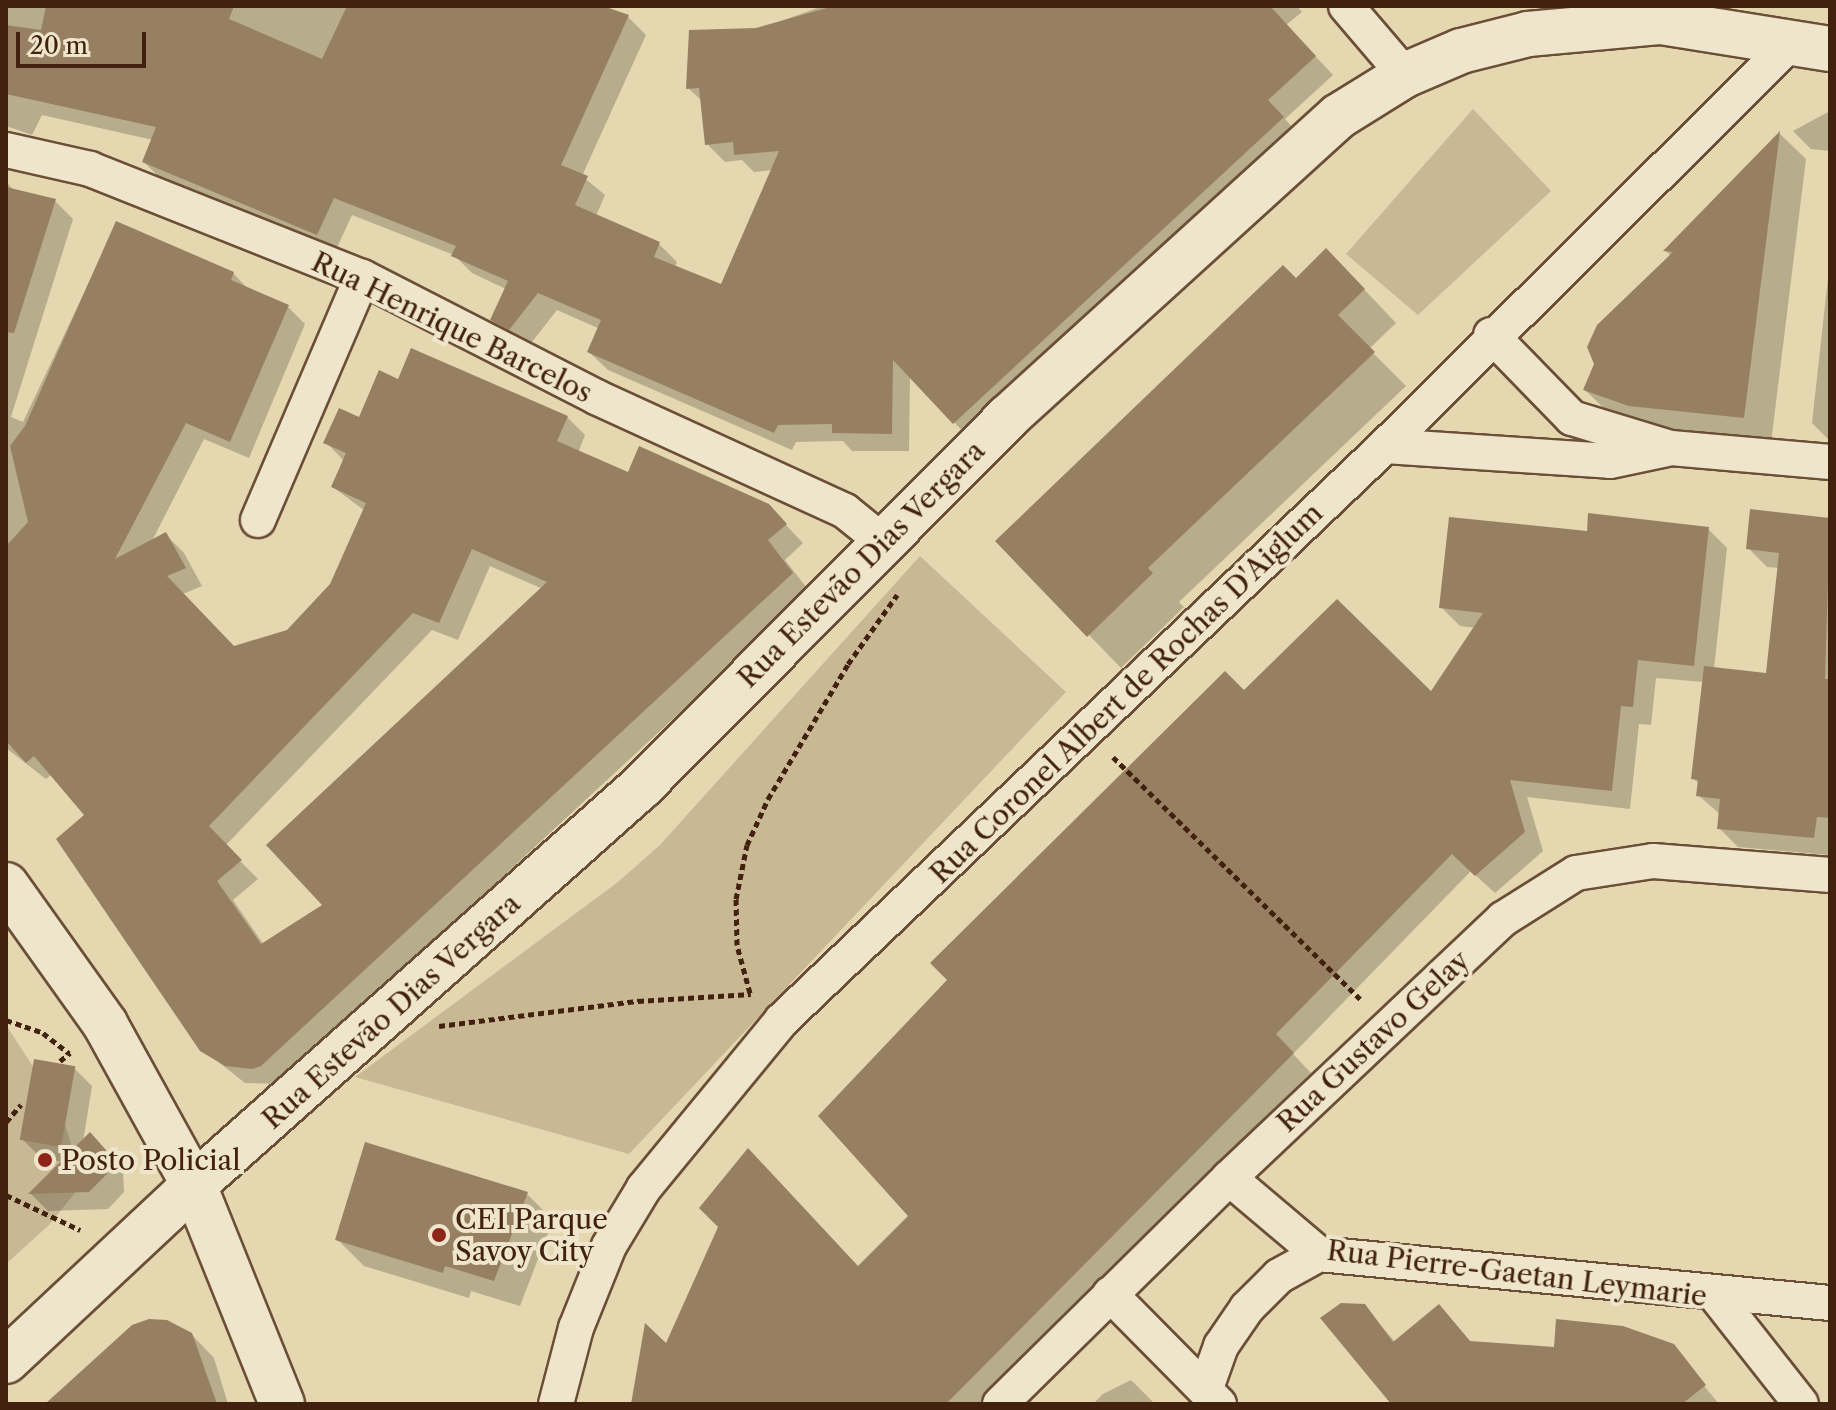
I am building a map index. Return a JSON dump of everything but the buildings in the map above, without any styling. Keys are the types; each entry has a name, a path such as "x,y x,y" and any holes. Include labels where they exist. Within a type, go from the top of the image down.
{"street":[{"path":"1346,6 1405,75"},
{"name":"Rua Estevão Dias Vergara","path":"6,1361 194,1185 384,1019 642,786 881,540 1311,139 1405,75 1461,51 1584,27 1661,22 1809,48"},
{"name":"Rua Coronel Albert de Rochas D'Aiglum","path":"556,1404 576,1328 609,1246 644,1188 782,1020 1385,446 1491,335 1809,48"},
{"name":"Rua Henrique Barcelos","path":"6,150 90,169 362,277 596,397 845,511 881,540"},
{"path":"258,520 362,277"},
{"path":"1491,335 1572,418 1671,448 1830,462"},
{"path":"1385,446 1610,461 1671,448"},
{"name":"Rua Gustavo Gelay","path":"1000,1404 1229,1178 1503,919 1576,873 1653,861 1830,875"},
{"path":"6,885 105,1024 194,1185 282,1404"},
{"name":"Rua Pierre-Gaetan Leymarie","path":"1229,1178 1319,1254 1716,1296 1830,1303"},
{"path":"1213,1396 1221,1346 1247,1308 1279,1276 1319,1254"},
{"path":"1110,1294 1213,1396"},
{"path":"1716,1296 1801,1404"}],"path":[{"path":"782,1020 750,993 737,930 736,899 747,845 768,799 848,664 895,601 900,570 881,540"},
{"path":"1086,731 1389,1026"},
{"path":"384,1019 433,1027 638,1001 750,993"},
{"path":"6,1020 43,1033 70,1053"},
{"path":"6,1122 21,1105"},
{"path":"6,1195 48,1211 117,1256"}],"shaded area":[{"path":"1473,109 1551,191 1418,315 1346,254"},
{"path":"920,556 1066,692 629,1154 355,1077 618,882 660,845"},
{"path":"6,1025 60,1108 80,1174 74,1194 49,1225 6,1264"}],"place":[{"name":"Posto Policial","path":"45,1160"},
{"name":"CEI Parque Savoy City","path":"439,1235"}]}
